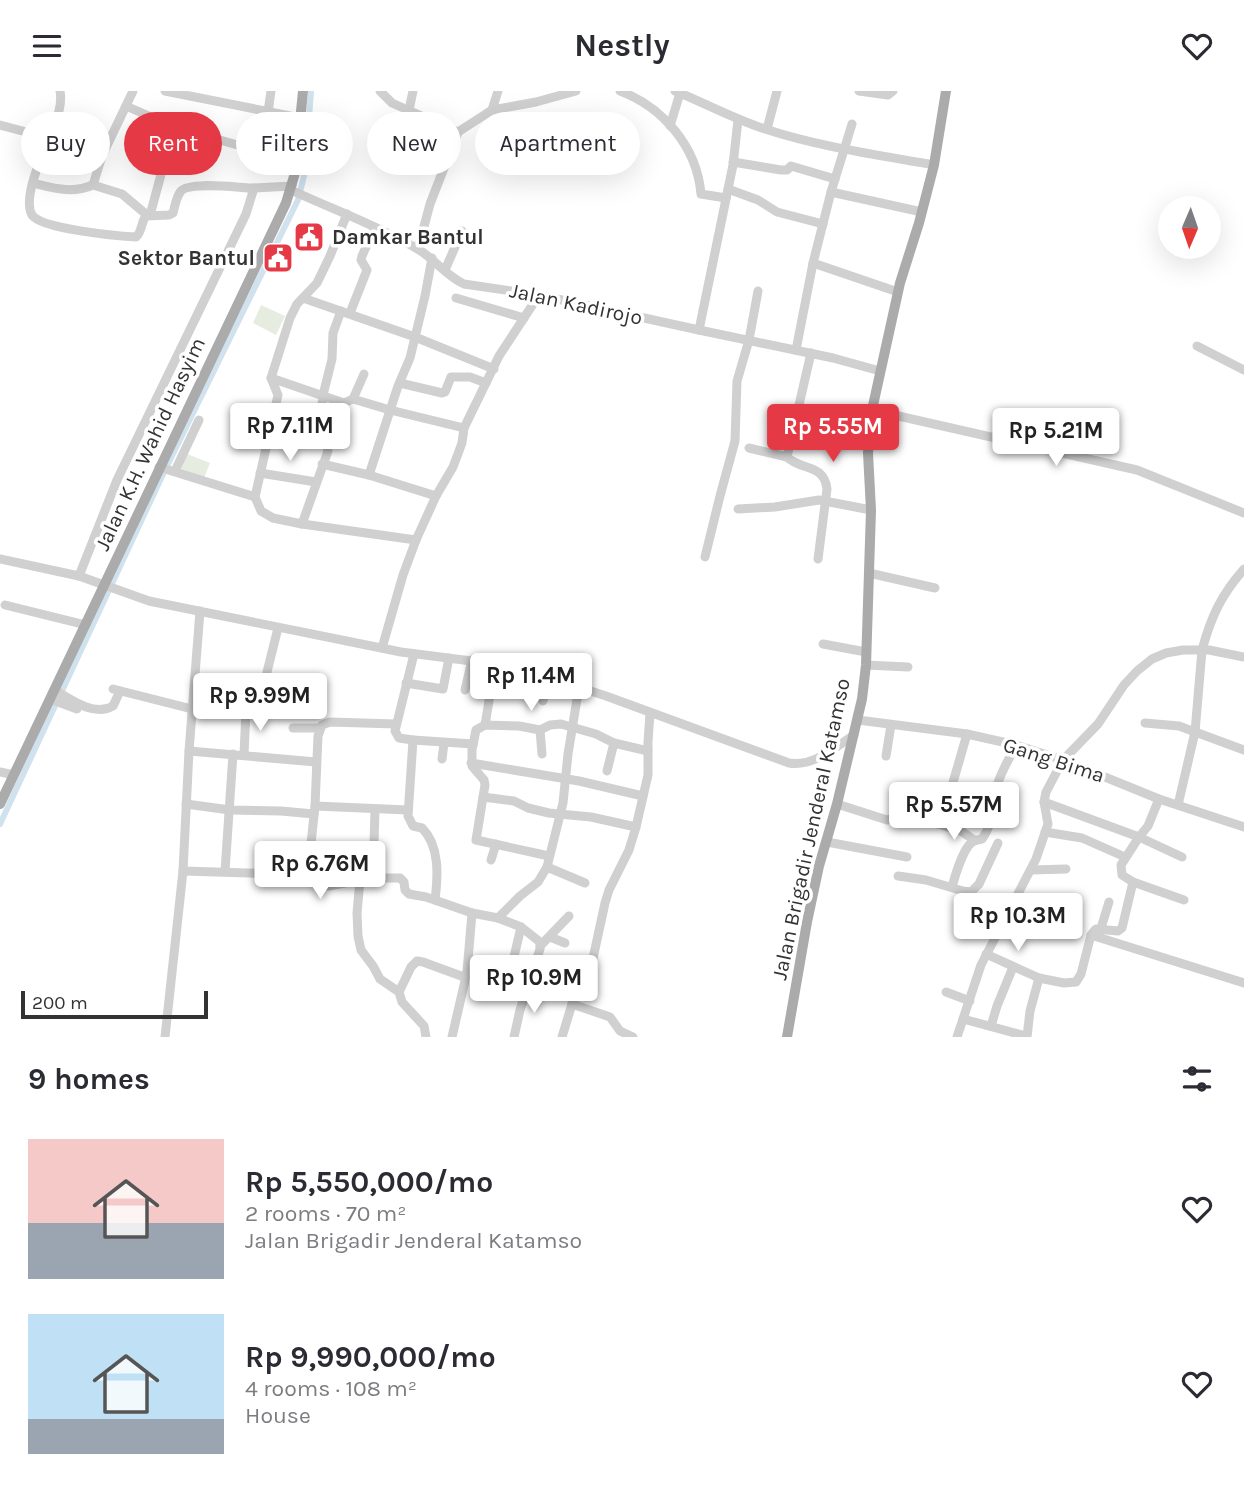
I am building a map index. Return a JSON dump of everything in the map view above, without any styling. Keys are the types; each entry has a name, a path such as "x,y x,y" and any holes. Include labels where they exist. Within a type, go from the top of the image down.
{"main road":[{"name":"Jalan K.H. Wahid Hasyim","path":"301,112 303,91"},
{"name":"Jalan Brigadir Jenderal Katamso","path":"787,1037 807,922 858,720 866,665 871,510 868,453 872,410 898,292 934,165 946,91"},
{"name":"Jalan K.H. Wahid Hasyim","path":"0,804 59,698 86,625 294,190 296,175"}],"street":[{"path":"59,112 60,91"},
{"path":"93,185 102,156 133,91"},
{"path":"165,91 268,112 271,91"},
{"path":"380,91 390,102 413,112"},
{"path":"409,110 413,91"},
{"path":"492,110 498,91"},
{"path":"461,130 492,110 576,91"},
{"path":"620,91 649,107 670,126 687,147 696,168 701,193 727,194 758,200 776,212 823,224"},
{"path":"766,129 777,91"},
{"path":"859,91 888,95 893,91"},
{"path":"670,126 684,93 738,120 766,129 844,149 934,165"},
{"path":"126,106 140,112"},
{"path":"699,330 733,162 738,120"},
{"path":"796,350 813,263 852,124"},
{"path":"0,125 21,131"},
{"path":"733,162 781,170 787,170 791,166 835,179"},
{"path":"36,175 29,199 32,215 36,219 52,225 95,233 136,237 144,218 149,215 172,214 179,195 187,187 205,185 294,190"},
{"path":"149,215 160,175"},
{"path":"418,249 441,175"},
{"path":"33,183 70,191 83,190 93,185 122,194 149,215"},
{"path":"79,576 117,479 246,214 254,188"},
{"name":"Jalan Kadirojo","path":"294,190 418,249 460,282 539,295 811,353 880,371"},
{"path":"831,192 922,212"},
{"path":"347,214 322,274 290,318 271,378 278,395 255,497 259,509 274,518 416,540"},
{"path":"302,524 328,451 327,446 313,435 332,359 333,333 367,270 361,260 375,227"},
{"path":"445,270 462,231"},
{"path":"369,475 410,358 432,258"},
{"path":"813,263 898,292"},
{"path":"476,304 482,286"},
{"path":"705,557 735,441 737,381 749,340 758,291"},
{"path":"382,648 416,540 453,467 464,428 502,351 539,295"},
{"path":"303,298 415,337 494,369"},
{"path":"456,298 524,318"},
{"path":"1197,346 1244,370"},
{"path":"787,457 811,353"},
{"path":"271,378 344,403 353,398 364,374"},
{"path":"400,383 442,393 445,392 451,377 470,377 486,383"},
{"path":"353,398 464,428"},
{"path":"872,410 1137,470 1244,513"},
{"path":"174,471 199,420"},
{"path":"749,448 787,457 792,462 822,474 827,483 818,559"},
{"path":"322,464 369,475 436,496"},
{"path":"160,467 255,497"},
{"path":"260,473 316,482"},
{"path":"738,509 826,500 871,510"},
{"path":"0,559 79,576 149,601 414,654 495,664 549,677 794,764 811,761 854,735"},
{"path":"1178,806 1195,732 1202,650 1216,608 1226,590 1244,569"},
{"path":"869,573 935,588"},
{"path":"5,605 86,625"},
{"path":"165,1037 183,871 200,611"},
{"path":"267,672 278,628"},
{"path":"823,644 866,652"},
{"path":"957,1037 981,965 1036,859 1048,824 1044,801 1046,792 1063,760 1098,724 1124,685 1147,662 1176,651 1202,650 1244,657"},
{"path":"414,654 395,733 399,738 413,740 473,744"},
{"path":"406,683 443,689 450,658"},
{"path":"465,690 472,660"},
{"path":"485,725 495,664"},
{"path":"866,665 908,667"},
{"path":"543,701 549,677"},
{"path":"498,918 538,882 547,866 560,814 579,687"},
{"path":"59,698 105,710 115,703 117,690 192,709"},
{"path":"59,698 79,709"},
{"path":"244,755 247,710"},
{"path":"562,1037 572,1004 594,954 609,890 629,850 636,827 648,775 650,713"},
{"name":"Gang Bima","path":"858,720 967,734 1016,745 1063,760 1158,799 1244,827"},
{"path":"308,872 320,728 330,722 396,725"},
{"path":"1145,723 1178,726 1244,750"},
{"path":"550,856 476,840 485,782 472,768 471,763 476,730 485,725 540,730 553,725 572,727 614,743 648,751"},
{"path":"886,756 891,725"},
{"path":"293,728 320,728"},
{"path":"540,730 542,754"},
{"path":"938,824 967,734"},
{"path":"413,740 408,810 411,825 422,828 427,833 437,861 435,899"},
{"path":"442,759 444,743"},
{"path":"607,771 614,743"},
{"path":"952,887 970,843 982,839 986,833 993,814 999,780 1016,745"},
{"path":"189,751 316,762"},
{"path":"225,871 233,754"},
{"path":"471,763 643,796"},
{"path":"0,772 14,775"},
{"path":"483,797 514,801 528,808 636,827"},
{"path":"1158,799 1148,826 1125,857 1121,872 1133,882 1184,900"},
{"path":"1044,801 1139,837 1182,857"},
{"path":"186,804 230,810 289,812 408,810"},
{"path":"837,804 887,820 903,817 938,824 961,831 974,840"},
{"path":"373,878 375,809"},
{"path":"1045,832 1082,838 1125,857"},
{"path":"827,842 907,857"},
{"path":"898,876 926,880 966,892 974,890 998,843"},
{"path":"491,860 496,844"},
{"path":"547,866 585,883"},
{"path":"1031,870 1066,869"},
{"path":"183,871 285,874 308,872 318,877 318,885 321,886 373,878 400,878 408,893 521,927 539,941 540,946"},
{"path":"359,880 357,913 361,950 380,979 399,992 402,1002 424,1025 426,1037"},
{"path":"986,954 1039,978 1065,983 1076,982 1095,929 1118,931 1122,928 1133,882"},
{"path":"1101,928 1109,902"},
{"path":"1008,911 1061,932"},
{"path":"452,1037 465,974 472,913"},
{"path":"514,1037 540,946 569,916"},
{"path":"510,982 521,927"},
{"path":"1091,935 1244,983"},
{"path":"550,937 565,943"},
{"path":"399,992 411,967 417,961 465,974 510,982 545,994"},
{"path":"995,1031 997,1006 1013,967"},
{"path":"531,973 578,991"},
{"path":"963,1019 995,1031 1027,1037 1030,1011 1039,978"},
{"path":"946,992 970,1001"},
{"path":"572,1004 610,1017 620,1031 634,1037"}],"shaded area":[{"path":"261,305 285,316 276,335 253,323"},
{"path":"187,454 210,463 204,478 181,470"}],"waterway":[{"path":"0,824 164,472 298,200 305,172 311,91"}],"place":[{"name":"Damkar Bantul","path":"309,237"},
{"name":"Sektor Bantul","path":"278,258"}]}
